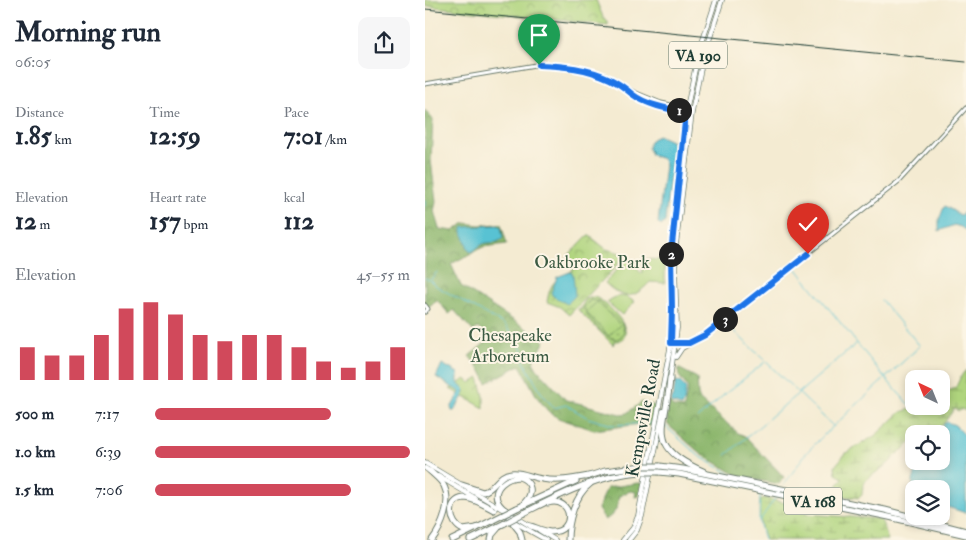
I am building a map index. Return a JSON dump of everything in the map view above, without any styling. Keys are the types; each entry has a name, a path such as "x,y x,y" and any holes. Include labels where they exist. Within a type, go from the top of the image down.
{"highway":[{"path":"670,378 662,426 663,437 668,448 681,459 699,469 739,480"},
{"path":"427,469 444,485 447,495 442,521 432,540"},
{"name":"VA 168","path":"452,540 557,489 589,476 613,470 641,469 659,469 739,480 885,510 966,533"},
{"name":"VA 168","path":"470,540 575,488 601,478 641,469"},
{"name":"VA 168","path":"659,469 966,533"},
{"path":"462,485 483,492 491,489 501,477 512,472 552,481 565,481 589,476"},
{"path":"507,512 498,502 497,492 503,482 516,476 526,480 531,491 527,500 517,508"},
{"path":"568,540 578,496 586,487 601,478"},
{"path":"477,528 463,530 455,526 451,519 455,503 460,499 470,499 494,510"},
{"path":"531,526 547,532 556,531 564,527 569,518 567,509 557,502 551,502 534,508"},
{"path":"491,540 495,531 506,522 520,532 522,540"}],"main road":[{"name":"Kempsville Road","path":"629,540 637,530 641,520 670,378 673,343 671,254 686,110 695,66 716,0"},
{"name":"Kempsville Road","path":"623,540 630,533 637,520 673,343 677,317 676,244 692,111 702,63 722,0"},
{"path":"671,371 679,351 698,339"},
{"path":"652,445 654,448 653,461"},
{"path":"425,463 555,540"},
{"path":"427,469 438,473 441,472"},
{"path":"427,469 494,510 506,522 546,540"}],"street":[{"path":"425,84 536,66 558,66 576,68 611,79 629,90 632,94 653,104 692,111"},
{"path":"673,343 684,344 698,339 713,329 899,181 966,108"},
{"path":"425,305 427,311"}],"green space":[{"path":"425,0 596,0 603,17 608,21 608,25 425,6"},
{"name":"Chesapeake Arboretum","path":"425,110 433,120 431,160 436,202 434,211 439,229 453,231 465,223 479,225 501,224 507,244 483,247 451,264 461,286 545,341 533,362 537,369 566,400 624,415 642,402 656,406 653,427 640,424 594,430 558,418 548,411 537,397 520,365 487,383 481,371 469,356 490,339 478,328 473,331 454,310 449,314 437,300 428,307 425,303"},
{"name":"Oakbrooke Park","path":"587,236 590,236 606,249 627,255 569,315 560,307 547,302 548,295 554,282 573,270 572,264 567,257"},
{"path":"644,259 665,260 665,283 650,282 638,292 628,296 617,293 605,283 625,260 629,260 642,274"},
{"path":"620,296 627,297 635,302 622,315 607,302"},
{"path":"595,297 614,312 625,327 625,334 622,339 613,342 613,345 578,310 579,308 582,310 586,299","holes":["590,300 599,301 622,324 624,331 621,337 609,338 587,315 584,307"]},
{"path":"590,300 599,301 622,324 624,331 621,337 609,338 595,325 587,315 584,307"},
{"path":"597,302 620,325 609,336 586,312"},
{"path":"678,368 697,378 700,400 738,433 745,436 784,477 779,484 740,477 701,454 668,425 669,402 673,407 684,408 688,388 679,376"},
{"path":"966,370 966,411 954,409 950,414 950,390 956,387"},
{"path":"479,378 484,396 484,408 450,389 465,379 471,383"},
{"path":"905,411 905,415 950,415 942,425 905,425 905,448 889,463 867,479 863,485 862,495 859,498 833,495 832,493 843,478 836,474 835,466 846,453 876,435 901,412"},
{"path":"642,484 639,496 635,497 636,492 630,491 619,496 617,507 605,520 598,509 607,488"},
{"path":"764,498 798,506 808,514 879,519 882,522 888,540 765,540 759,510 760,500"}],"water":[{"path":"658,135 671,141 673,146 665,222 661,226 658,223 665,165 663,159 651,155 648,148 650,141"},
{"path":"945,206 960,215 966,212 966,231 954,225 939,231 939,220"},
{"path":"498,225 501,227 503,238 496,242 483,244 472,252 469,251 462,228"},
{"path":"570,272 573,274 575,296 567,304 551,293 557,277"},
{"path":"442,364 458,373 458,383 465,390 454,411 451,408 460,392 436,377"},
{"path":"676,381 686,388 684,402 681,406 671,403"},
{"path":"947,422 955,425 966,436 966,513 950,508 950,480 914,480 917,470 950,470 950,425 944,425"}],"waterway":[{"path":"425,200 425,206"},
{"path":"796,268 905,400"},
{"path":"431,279 437,272"},
{"path":"425,278 505,325 523,351 524,362 540,391 554,408 566,405 588,418 612,425 653,423"},
{"path":"783,486 807,452 920,346 881,300"},
{"path":"725,322 737,334"},
{"path":"739,336 833,426"},
{"path":"726,455 856,344"},
{"path":"698,418 765,362"},
{"path":"665,426 699,456 737,478"},
{"path":"758,492 760,496 759,522 764,540"},
{"path":"760,520 776,497"}],"railway":[{"path":"425,9 966,62"}],"route":[{"path":"539,65 566,66 595,73 611,79 629,90 630,93 653,104 686,112 671,254 671,343 689,343 705,335 808,254"}]}
